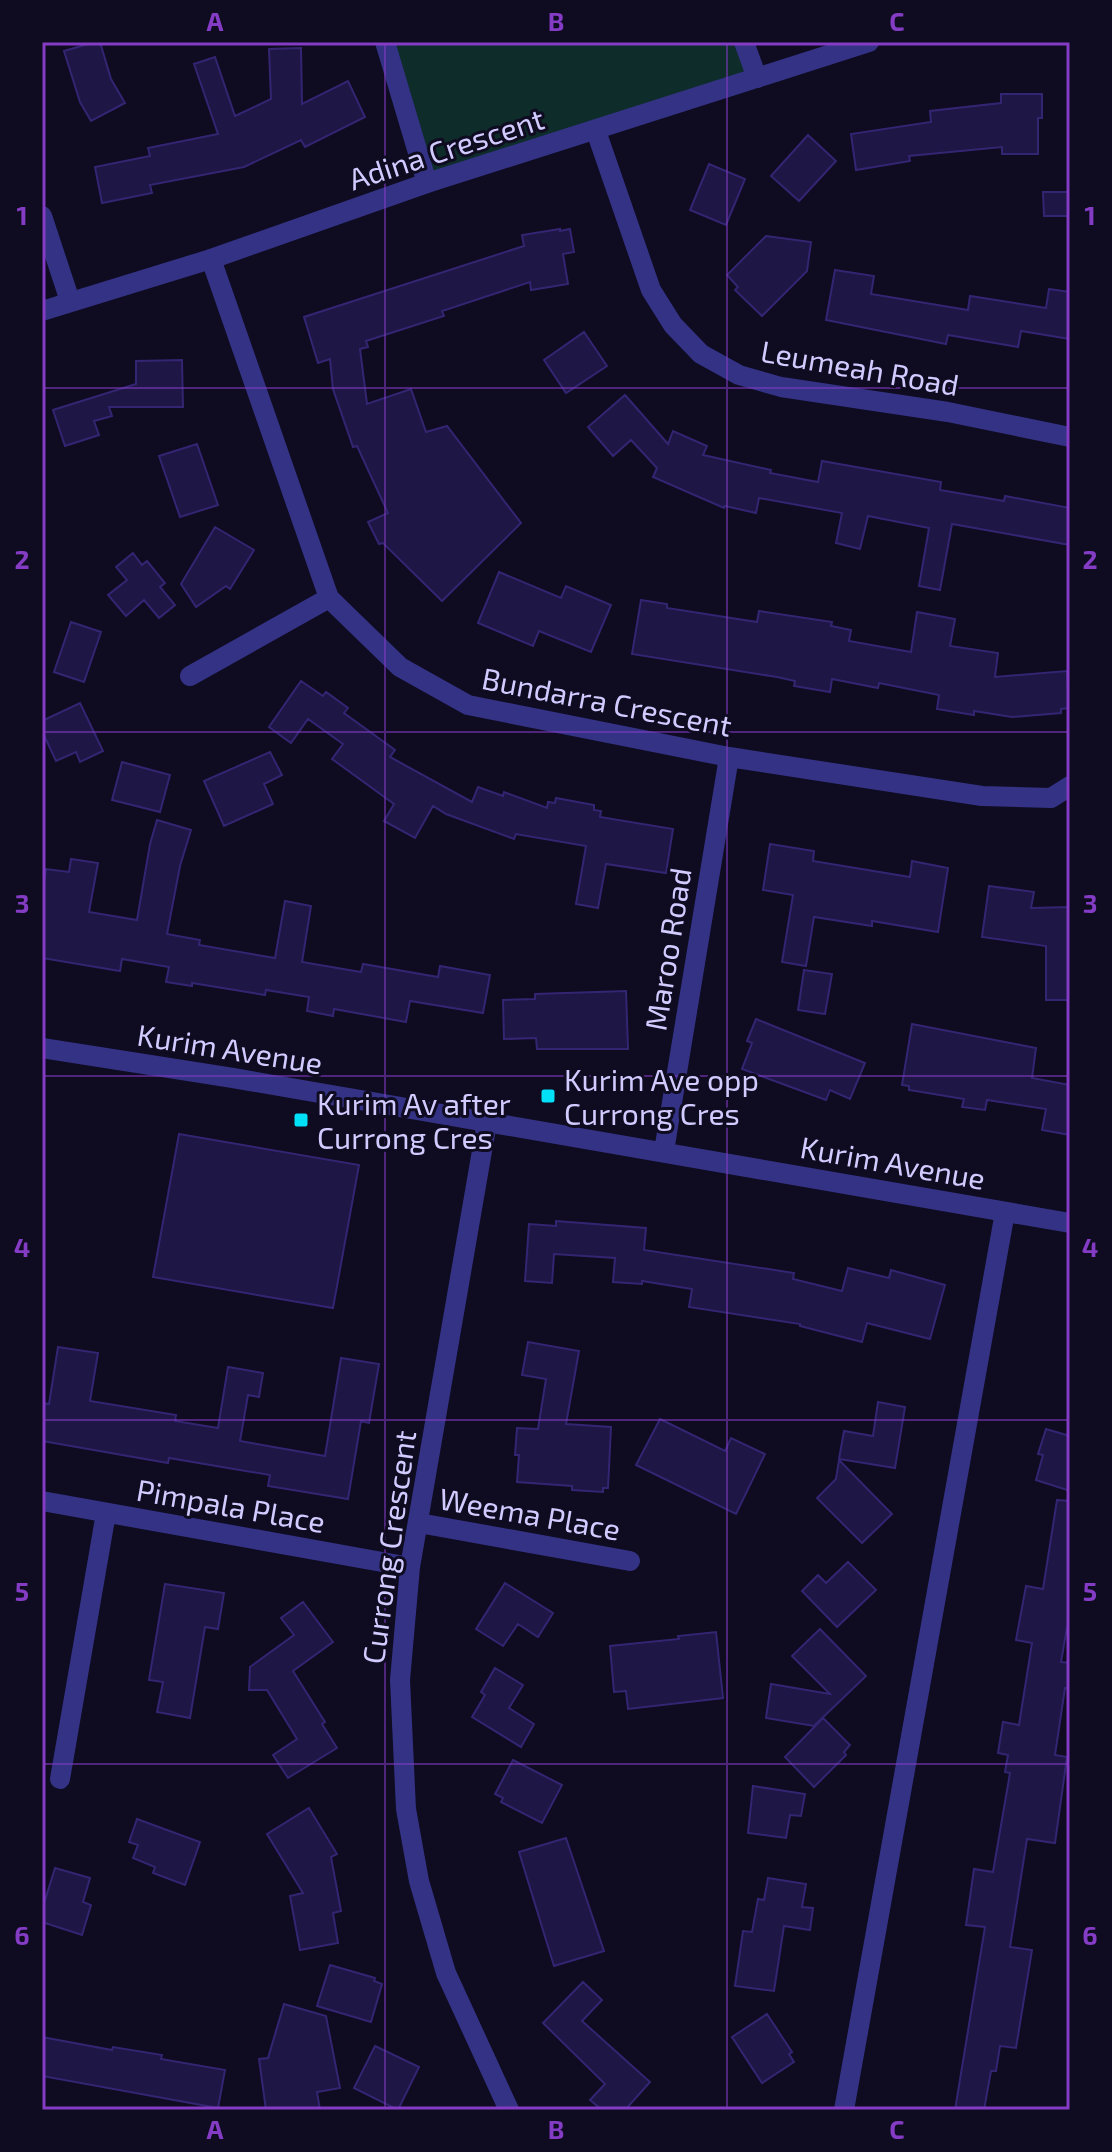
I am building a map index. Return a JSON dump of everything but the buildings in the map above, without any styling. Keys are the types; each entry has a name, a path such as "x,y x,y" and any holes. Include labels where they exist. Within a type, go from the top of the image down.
{"street":[{"path":"385,42 427,183"},
{"path":"744,42 757,78"},
{"name":"Adina Crescent","path":"42,311 211,259 427,183 869,42"},
{"name":"Leumeah Road","path":"596,131 651,290 673,325 701,354 739,375 781,387 948,412 1070,437"},
{"path":"42,216 70,301"},
{"name":"Bundarra Crescent","path":"211,259 329,598 400,667 468,705 729,757 982,796 1051,798 1070,786"},
{"path":"190,676 329,598"},
{"name":"Maroo Road","path":"664,1151 729,757"},
{"name":"Kurim Avenue","path":"42,1048 664,1151 1070,1223"},
{"name":"Currong Crescent","path":"487,1122 410,1567 400,1680 406,1809 416,1866 446,1973 502,2108"},
{"path":"844,2110 1005,1212"},
{"name":"Pimpala Place","path":"42,1501 410,1567"},
{"path":"60,1779 106,1513"},
{"name":"Weema Place","path":"419,1523 630,1561"}],"green space":[{"path":"385,42 744,42 757,78 427,183"}],"place":[{"name":"Kurim Ave opp Currong Cres","path":"548,1096"},
{"name":"Kurim Av after Currong Cres","path":"301,1120"}]}
